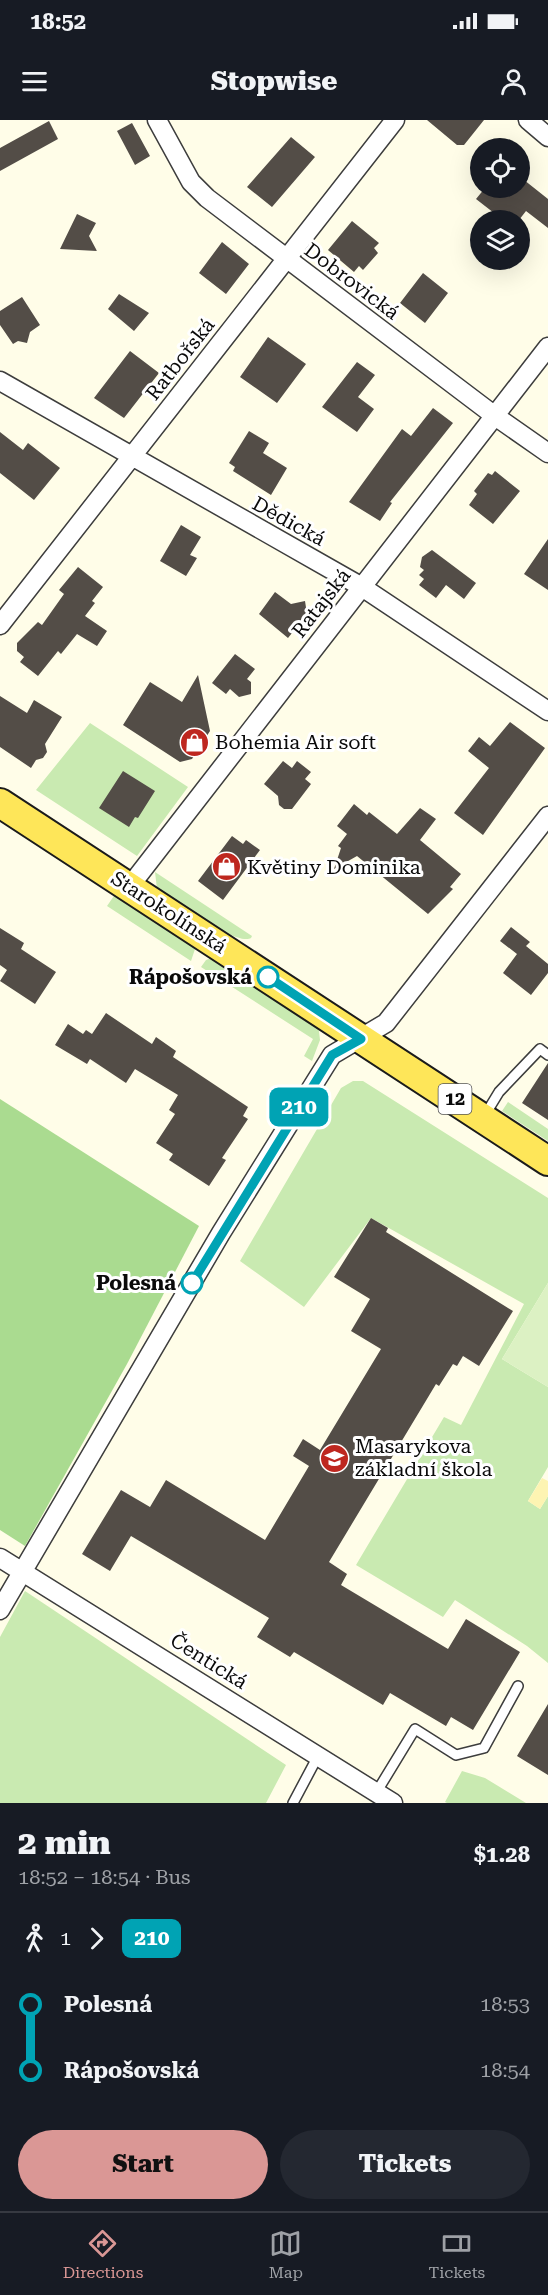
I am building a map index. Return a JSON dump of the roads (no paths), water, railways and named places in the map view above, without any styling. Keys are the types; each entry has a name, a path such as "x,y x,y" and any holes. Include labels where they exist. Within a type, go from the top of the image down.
{"main road":[{"name":"Starokolínská","path":"0,803 548,1161"}],"street":[{"name":"Dobrovická","path":"157,120 191,182 207,198 495,416 548,453"},
{"name":"Ratbořská","path":"0,625 395,120"},
{"path":"528,120 548,137"},
{"name":"Ratajská","path":"130,886 548,347"},
{"name":"Dědická","path":"0,381 131,458 362,587 548,711"},
{"path":"0,1610 221,1233 332,1055 386,1023 548,816"},
{"name":"Čentická","path":"0,1558 393,1803"}],"lane":[{"path":"483,1118 499,1092 540,1049 548,1055"},
{"path":"376,1793 415,1729 456,1755 484,1748 518,1686"},
{"path":"293,1803 318,1756"}],"place":[{"name":"Bohemia Air soft","path":"194,742"},
{"name":"Květiny Dominika","path":"226,867"},
{"name":"Rápošovská","path":"268,977"},
{"name":"Polesná","path":"192,1283"},
{"name":"Masarykova základní škola","path":"334,1458"}]}
